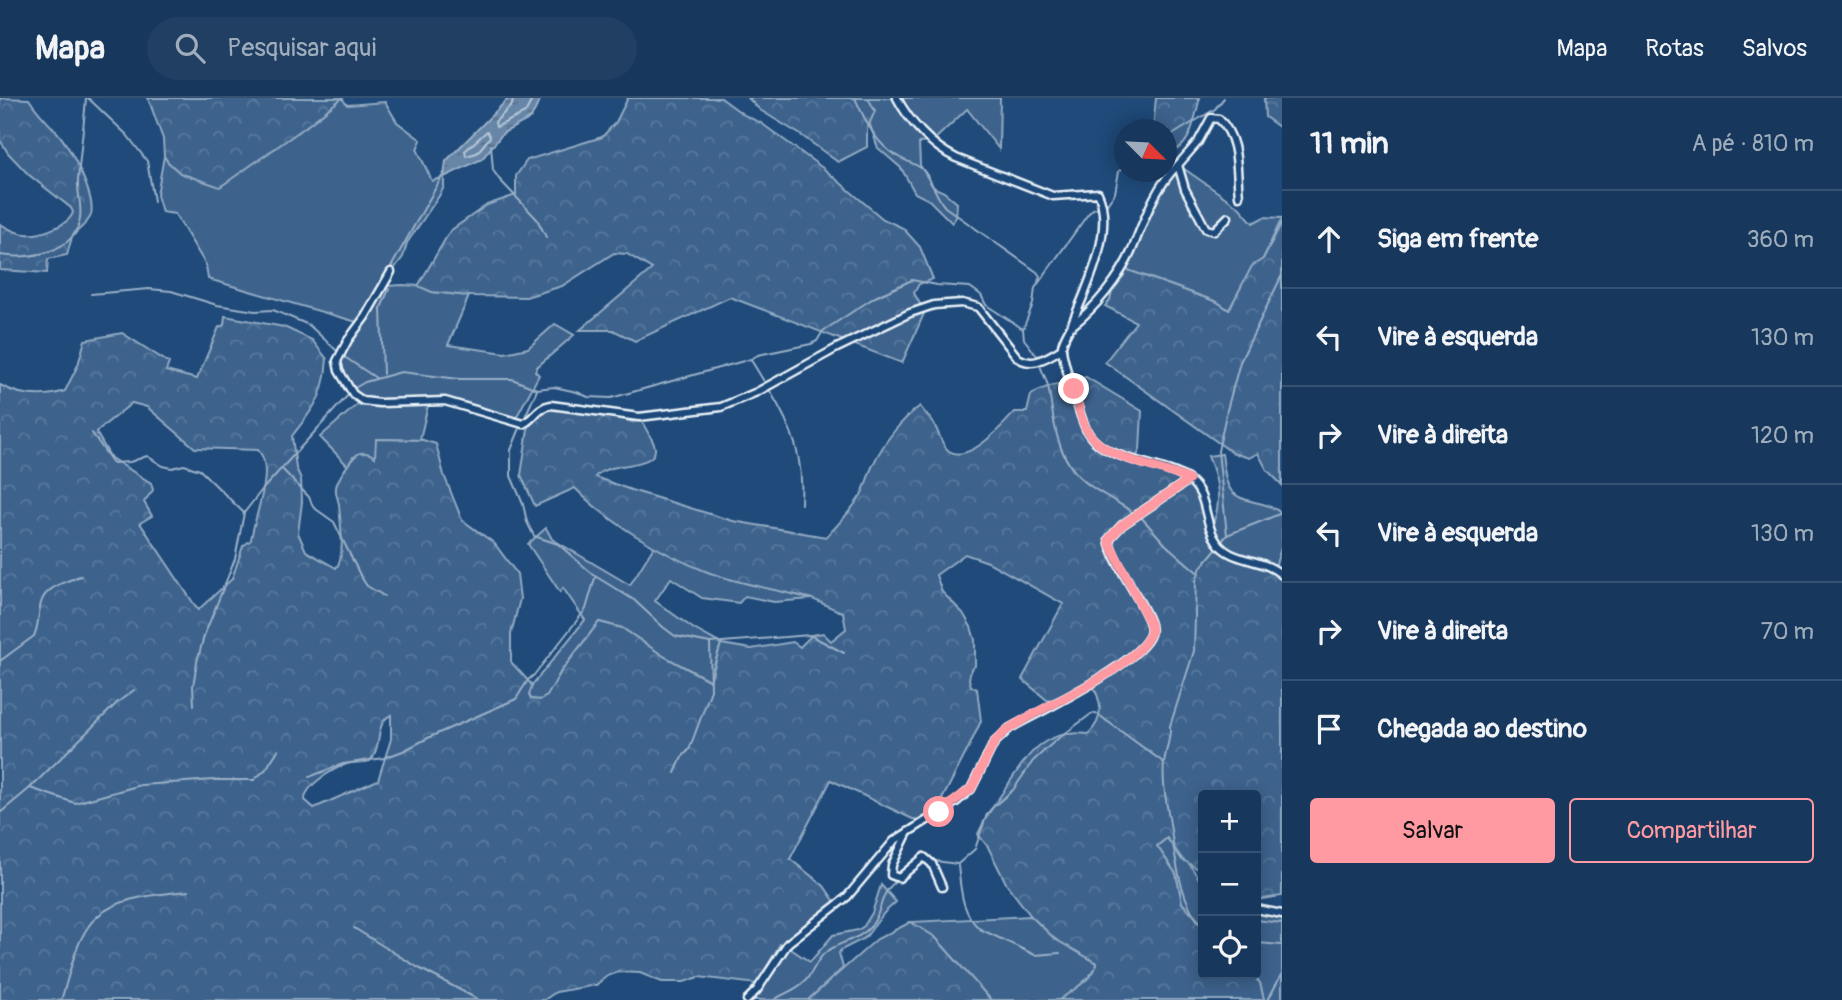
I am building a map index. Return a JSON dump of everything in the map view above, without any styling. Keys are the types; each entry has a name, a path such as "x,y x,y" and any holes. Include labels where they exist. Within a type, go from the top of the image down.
{"street":[{"path":"897,98 922,131 941,149 956,158 1053,196 1098,193 1102,208 1102,240 1062,349 1084,423 1093,438 1128,458 1189,480 1200,494 1209,528 1220,546 1237,556 1263,562 1282,575"},
{"path":"1070,328 1116,277 1128,258 1160,187 1198,142 1211,118 1216,117 1228,128 1237,162 1239,196"},
{"path":"1178,165 1185,189 1206,229 1214,231 1228,217"},
{"path":"391,272 337,361 339,371 353,394 371,403 445,401 523,424 540,408 551,405 639,417 721,407 757,392 910,313 934,305 962,303 978,307 1018,358 1027,363 1037,362 1062,349"},
{"path":"747,1000 764,981 788,943 847,897 885,850 908,831 956,802 971,789 994,743 1004,732 1104,675 1144,644 1151,632 1150,624 1109,539 1122,525 1189,480"},
{"path":"908,831 892,864 891,875 899,878 921,859 928,858 942,887"},
{"path":"1261,910 1282,915"}],"green space":[{"path":"0,98 29,99 68,149 90,196 90,218 76,232 67,255 48,259 47,273 0,270 0,224 19,233 32,234 53,229 71,217 73,212 29,175 8,153 0,140"},
{"path":"148,98 342,98 220,187 180,173 168,162"},
{"path":"342,98 347,105 385,102 397,122 421,140 417,149 432,181 444,177 444,187 407,243 403,257 357,322 208,279 206,265 175,214 162,212 157,195 164,156 168,162 304,128"},
{"path":"628,98 721,98 744,115 761,123 824,169 883,219 903,228 920,247 933,279 919,284 914,293 920,304 927,307 902,363 730,297 635,341 613,330 580,330 652,269 627,254 614,253 562,286 526,297 469,296 432,292 418,286 450,231 487,205 516,195 516,176 527,160 602,137 616,122"},
{"path":"748,98 868,98 875,111 867,129 867,147 838,162 760,110"},
{"path":"868,98 1000,98 999,149 967,109 932,142 919,143 920,165 933,187 957,203 956,217 952,223 929,200 915,193 901,168 878,148 869,122 875,111"},
{"path":"1156,98 1200,98 1191,132 1177,149 1177,119 1154,119"},
{"path":"1264,98 1282,98 1282,129 1265,117"},
{"path":"1180,166 1239,207 1253,223 1264,217 1282,218 1263,259 1252,267 1229,310 1217,302 1125,269 1131,262 1153,206 1169,182 1177,182 1177,170"},
{"path":"1282,222 1282,485 1267,470 1258,453 1249,458 1233,453 1105,362 1136,322 1105,306 1110,300 1114,282 1125,269 1217,302 1229,310 1252,266 1263,259"},
{"path":"387,286 422,286 432,292 469,296 448,345 505,353 528,348 555,324 574,335 537,367 535,371 539,375 516,418 429,401 420,439 423,440 377,439 376,457 353,457 348,466 320,437 359,403 343,388 335,365"},
{"path":"225,316 284,327 312,340 327,359 321,393 292,436 296,468 301,479 302,502 298,533 306,551 336,568 341,556 342,538 336,488 349,463 360,453 375,457 376,439 423,440 436,444 444,475 462,520 494,543 517,574 520,599 511,634 511,662 532,685 529,695 531,699 540,700 547,696 561,672 599,622 622,628 665,657 710,681 721,644 751,649 793,642 800,647 812,635 823,633 831,641 846,629 843,612 817,601 718,576 688,564 618,524 575,488 535,506 521,475 528,429 541,409 551,402 599,411 632,422 642,421 654,444 654,454 640,462 601,472 595,477 733,521 826,537 861,495 887,440 920,406 945,446 957,454 976,448 1015,412 1027,412 1031,395 1037,391 1086,377 1142,411 1140,450 1134,461 1176,475 1181,481 1180,484 1195,488 1210,530 1223,545 1282,579 1282,896 1261,899 1261,790 1198,790 1198,869 1183,860 1167,838 1157,846 1176,874 1182,903 1198,920 1198,979 1256,979 1260,983 1264,1000 1059,1000 1087,979 1097,963 1055,939 1031,916 1007,885 988,847 978,834 1019,768 1036,748 1058,736 1088,734 1097,722 1099,702 1090,683 1048,701 1022,679 1063,604 988,562 965,554 936,575 942,592 963,613 975,640 975,666 971,669 969,679 971,686 977,689 981,721 968,749 937,809 919,822 831,780 790,859 824,886 835,902 834,906 780,944 757,984 699,977 684,982 662,982 640,973 619,972 607,976 596,985 556,992 544,1000 0,1000 0,385 32,395 65,391 78,365 85,340 122,333 169,363 166,371 197,379 219,327 224,325","holes":["132,403 147,407 195,448 258,450 263,458 264,480 251,540 243,546 232,579 198,610 140,523 152,516 144,502 153,490 151,483 111,458 97,434 97,431","391,715 391,739 378,780 314,808 305,800 306,794 315,783 328,774 347,764 370,761 376,749 382,723"]},
{"path":"1222,454 1226,480 1233,493 1282,514 1282,545 1273,573 1223,545 1210,530 1217,511 1218,493 1208,456"},
{"path":"546,528 552,539 630,585 655,545 712,572 812,599 774,602 745,596 739,603 702,598 671,578 655,601 694,629 721,644 711,681 665,657 622,628 599,622 561,671 547,697 540,700 531,699 529,695 532,685 585,620 563,588 560,592 528,544"},
{"path":"1167,838 1198,877 1198,920 1182,903 1176,874 1157,846"},
{"path":"881,885 896,902 865,938 841,950 839,953 843,968 808,1000 749,1000 750,991 757,984 780,944 810,962 833,935 858,930 864,926 872,913"},
{"path":"1261,914 1282,917 1282,1000 1264,1000 1260,983 1256,979 1261,979"},
{"path":"1031,916 1055,939 1097,963 1081,985 1058,1000 991,1000 935,937 911,922"},
{"path":"911,922 935,937 991,1000 808,1000 877,939"}],"water":[{"path":"509,98 541,98 531,118 503,133 482,159 444,177 446,161"}],"waterway":[{"path":"0,255 24,256 49,252 70,239 77,230 80,218 78,180 86,98"},
{"path":"88,98 127,135 147,161 154,201"},
{"path":"855,98 862,114 883,145 900,158 922,169 945,207 1037,272 1040,276 1038,282"},
{"path":"1177,132 1215,109 1224,98"},
{"path":"491,145 493,170 537,219 546,237"},
{"path":"391,267 444,173"},
{"path":"1106,206 1115,193 1117,182"},
{"path":"1038,357 1024,339 1023,329 1033,304 1035,288 1088,214 1100,207"},
{"path":"1227,535 1218,451 1240,362 1282,275"},
{"path":"353,389 365,382 401,372 459,379 512,379 537,389 554,387 588,397 611,398 758,355 811,344 817,341 823,331 875,297 912,280 970,287 981,295 986,305 1023,329"},
{"path":"91,294 149,289 171,291 217,305 255,311 273,310 309,325 336,350"},
{"path":"383,374 381,308 389,289"},
{"path":"343,356 376,378"},
{"path":"751,360 765,383"},
{"path":"1040,365 1048,386 1059,442 1068,462 1087,484 1132,512"},
{"path":"524,419 537,390"},
{"path":"770,391 791,431 799,458 801,504"},
{"path":"194,705 193,686 197,662 204,636 235,559 244,513 349,394"},
{"path":"520,428 511,450 511,476 534,536 558,544 595,576 634,600 675,636 710,643 810,635 844,653"},
{"path":"92,433 113,463 130,462 147,456 163,466 172,468 184,465 200,470 244,513"},
{"path":"282,469 309,497 313,507 334,522 367,586 384,596"},
{"path":"1222,541 1227,535 1282,513"},
{"path":"1141,517 1166,545 1197,572"},
{"path":"1198,921 1180,879 1166,802 1164,772 1170,726 1194,651 1196,581 1201,567 1216,549"},
{"path":"0,661 34,636 43,597 57,585 81,576"},
{"path":"309,777 343,764 384,758 403,751 516,699 528,680 586,609 595,578"},
{"path":"675,773 682,757 689,750 711,690 710,643"},
{"path":"0,813 134,690"},
{"path":"958,864 975,849 987,814 1013,790 1033,761 1091,714 1096,713 1163,762"},
{"path":"30,788 75,803 141,785 254,780 266,769 278,750"},
{"path":"909,874 926,860"},
{"path":"936,861 957,864"},
{"path":"958,866 965,908 980,929 1035,955 1060,953"},
{"path":"774,1000 802,983 825,953 867,930 875,920 887,890 898,880"},
{"path":"61,1000 79,944 97,917 120,903 134,899 189,891"},
{"path":"1261,921 1282,923"},
{"path":"354,928 417,967 479,1000"},
{"path":"1261,943 1282,945"},
{"path":"1268,1000 1282,973"}],"route":[{"path":"939,812 971,789 998,737 1010,727 1104,675 1144,644 1151,632 1137,594 1109,539 1122,525 1189,480 1128,458 1093,438 1084,423 1074,389"}]}
